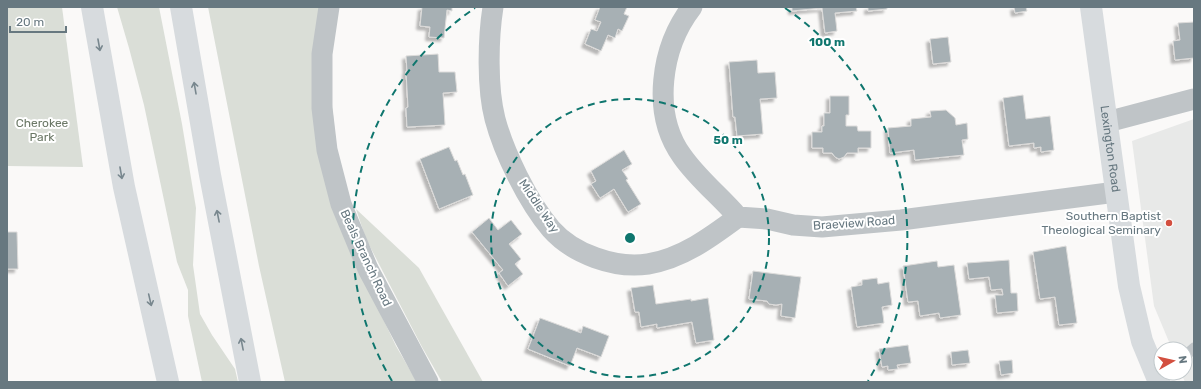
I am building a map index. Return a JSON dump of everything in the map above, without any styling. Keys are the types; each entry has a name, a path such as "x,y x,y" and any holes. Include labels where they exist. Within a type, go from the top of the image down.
{"main road":[{"path":"92,7 124,187 168,382"},
{"path":"181,7 210,176 250,382"},
{"name":"Lexington Road","path":"1091,7 1129,286 1142,341 1159,382"}],"street":[{"name":"Beals Branch Road","path":"329,7 322,54 322,108 327,150 341,204 368,269 428,382"},
{"name":"Middle Way","path":"493,7 489,48 491,96 495,118 503,144 528,195 551,229 560,237 586,254 601,260 617,264 648,264 672,258 687,251 715,234 738,217"},
{"path":"692,7 678,30 666,64 662,104 665,121 671,137 681,155 695,174 725,202 738,217"},
{"path":"1107,122 1194,99"},
{"name":"Braeview Road","path":"738,217 767,219 792,225 822,227 900,220 1116,192"}],"shaded area":[{"name":"Southern Baptist Theological Seminary","path":"1194,119 1194,382 1185,381 1193,381 1193,341 1169,341 1154,306 1132,141"}],"green space":[{"name":"Cherokee Park","path":"7,7 62,7 83,167 7,166"},
{"path":"117,7 159,7 182,124 196,208 193,265 200,314 235,369 238,382 202,382 188,316 188,290 177,262 144,105"},
{"path":"208,7 322,7 346,241 396,346 417,382 285,382 259,266"},
{"path":"356,209 419,268 483,382 442,382 422,347 366,239"}],"building":[{"path":"422,7 452,7 452,11 447,10 444,38 429,37 430,27 420,26"},
{"path":"600,7 627,7 624,14 629,16 622,31 618,29 615,38 608,35 601,51 585,44 591,29 597,31 601,22 595,20"},
{"path":"792,7 856,7 857,11 835,13 837,31 825,33 822,8 792,11"},
{"path":"868,7 887,7 887,9 868,11"},
{"path":"1014,7 1026,7 1027,11 1015,13"},
{"path":"1194,22 1194,58 1175,60 1173,41 1180,40 1178,23"},
{"path":"948,37 951,62 933,64 930,39"},
{"path":"438,54 439,72 455,72 457,92 443,93 445,125 407,127 406,108 408,107 406,56"},
{"path":"757,60 758,73 775,72 777,98 760,99 763,134 737,136 735,117 733,117 729,62"},
{"path":"1023,95 1026,119 1050,116 1054,150 1041,152 1041,147 1034,148 1034,143 1009,146 1003,98"},
{"path":"830,96 849,96 849,115 846,115 846,126 857,126 858,131 871,131 871,148 858,148 858,153 847,153 844,157 839,159 832,153 823,153 823,148 812,148 812,132 822,132 822,126 824,126 824,113 830,113"},
{"path":"946,110 955,118 956,125 967,123 968,139 962,140 964,155 915,160 914,150 890,153 888,128 911,126 911,119 931,117 930,111"},
{"path":"449,147 455,161 457,160 463,175 465,174 473,195 439,209 420,159"},
{"path":"624,150 632,164 622,170 628,179 626,180 641,204 628,212 614,189 600,198 591,184 596,181 591,171"},
{"path":"489,218 498,230 511,220 522,234 509,244 521,259 515,264 523,274 508,286 499,273 503,270 472,232"},
{"path":"7,232 17,232 18,269 7,269"},
{"path":"1066,246 1077,323 1059,325 1055,297 1040,299 1033,252"},
{"path":"1009,260 1011,293 1017,293 1018,311 997,313 995,295 1003,295 1002,289 991,290 989,277 969,279 967,263"},
{"path":"937,261 938,267 954,265 961,315 940,318 939,313 920,316 918,301 908,302 903,266"},
{"path":"753,271 801,277 795,318 781,316 782,304 769,304 767,301 749,299"},
{"path":"877,278 878,284 889,282 892,305 882,307 884,323 857,327 851,287 862,285 862,280"},
{"path":"653,285 656,304 708,298 714,340 696,343 692,322 657,328 657,324 641,327 639,312 635,312 631,288"},
{"path":"540,318 581,333 583,326 609,336 601,357 577,348 570,366 528,349"},
{"path":"908,345 911,363 897,365 898,369 888,370 888,366 882,367 879,349"},
{"path":"968,350 970,363 952,365 951,352"},
{"path":"1012,360 1013,373 1001,375 999,361"}],"place":[{"name":"Southern Baptist Theological Seminary","path":"1169,223"}]}
